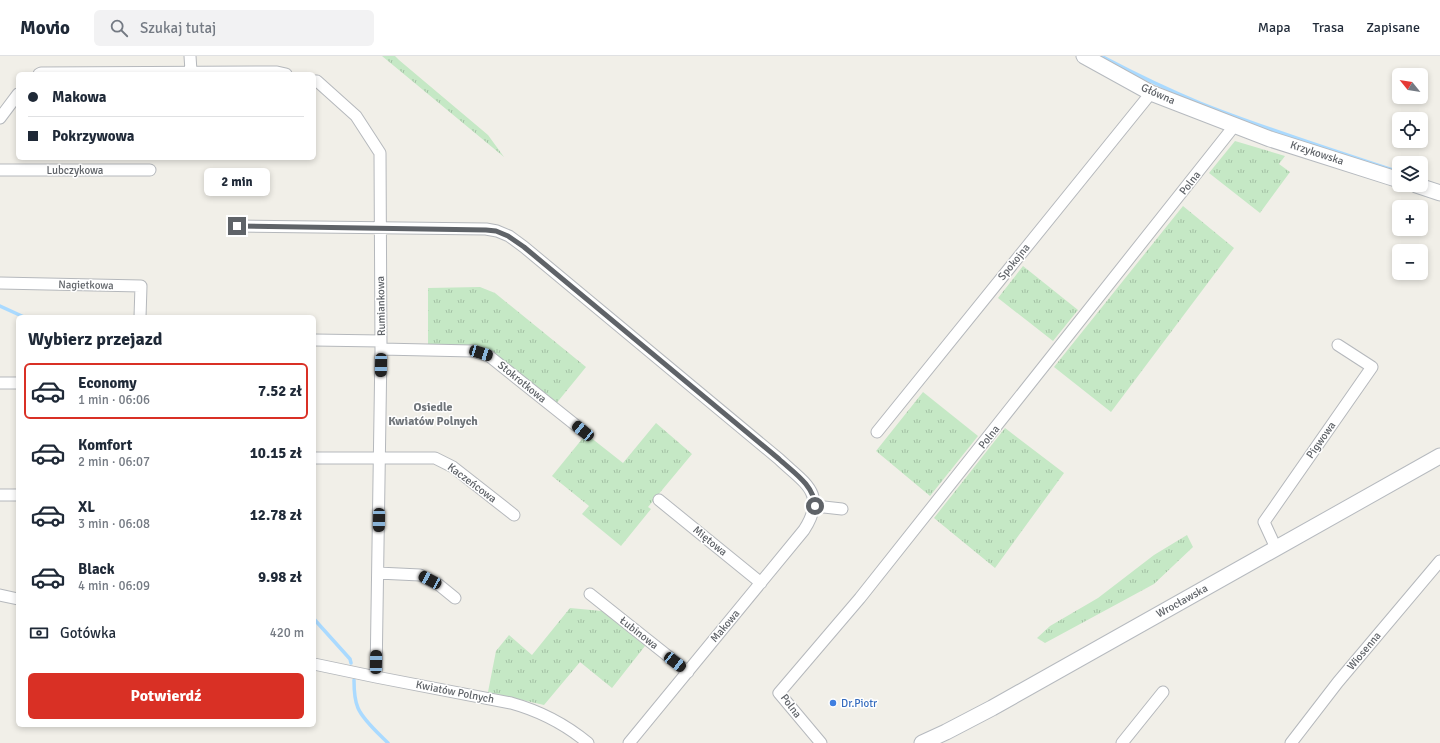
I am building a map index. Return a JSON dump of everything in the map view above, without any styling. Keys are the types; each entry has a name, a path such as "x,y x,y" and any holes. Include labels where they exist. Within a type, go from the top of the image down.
{"street":[{"path":"190,56 191,71"},
{"name":"Główna","path":"1084,56 1151,93 1235,125"},
{"path":"116,72 277,72"},
{"name":"Rumiankowa","path":"316,81 356,116 380,153 381,345 376,677"},
{"name":"Spokojna","path":"877,432 1151,93"},
{"path":"0,118 16,97"},
{"name":"Krzykowska","path":"1235,125 1270,139 1392,178"},
{"name":"Polna","path":"821,743 779,693 865,592 1235,125"},
{"name":"Lubczykowa","path":"0,170 150,170"},
{"path":"1428,189 1440,193"},
{"path":"237,226 380,227 486,230 496,231 508,236 562,278 779,459 809,487 814,497 815,506 842,509"},
{"name":"Nagietkowa","path":"0,284 141,286 140,315"},
{"name":"Stokrotkowa","path":"316,340 473,351 489,356 583,431"},
{"name":"Pigwowa","path":"1276,548 1264,522 1372,367 1338,345"},
{"path":"0,383 16,383"},
{"name":"Wrocławska","path":"922,743 992,708 1440,456"},
{"name":"Kaczeńcowa","path":"316,458 435,458 453,467 514,515"},
{"path":"0,495 16,496"},
{"name":"Miętowa","path":"659,500 761,583"},
{"name":"Makowa","path":"629,743 804,530 812,519 815,506"},
{"name":"Wiosenna","path":"1291,743 1338,682 1440,561"},
{"path":"378,574 420,575 439,585 455,598"},
{"name":"Łubinowa","path":"590,594 688,672"},
{"path":"0,595 16,599"},
{"name":"Kwiatów Polnych","path":"316,664 511,703 532,709 572,731 588,743"},
{"path":"1122,743 1163,692"}],"green space":[{"path":"382,56 395,56 488,135 504,157"},
{"path":"1235,141 1285,156 1279,164 1290,172 1260,213 1209,173"},
{"path":"1183,206 1234,248 1111,412 1054,367"},
{"path":"1023,266 1078,310 1053,341 998,298"},
{"path":"480,287 495,293 586,367 555,405 473,346 428,344 428,288"},
{"path":"923,392 978,436 930,496 876,451"},
{"path":"656,423 692,454 648,507 651,509 621,546 582,514 589,506 552,476 591,428 590,437 623,463"},
{"path":"1005,428 1064,473 995,568 934,518"},
{"path":"1187,535 1193,547 1154,584 1045,643 1037,638 1050,626 1098,598 1154,555"},
{"path":"570,608 602,611 645,646 612,688 580,662 544,705 488,692 496,651 509,635 532,655"}],"waterway":[{"path":"1101,56 1137,75 1224,113 1392,170"},
{"path":"0,306 20,315"},
{"path":"316,621 350,659 351,663"},
{"path":"354,680 355,698 360,713 388,743"}],"place":[{"name":"Dr.Piotr","path":"833,703"}],"district":[{"name":"Osiedle Kwiatów Polnych","path":"433,414"}],"route":[{"path":"237,226 445,228 496,231 508,236 562,278 779,459 809,487 814,497 815,506"}]}
